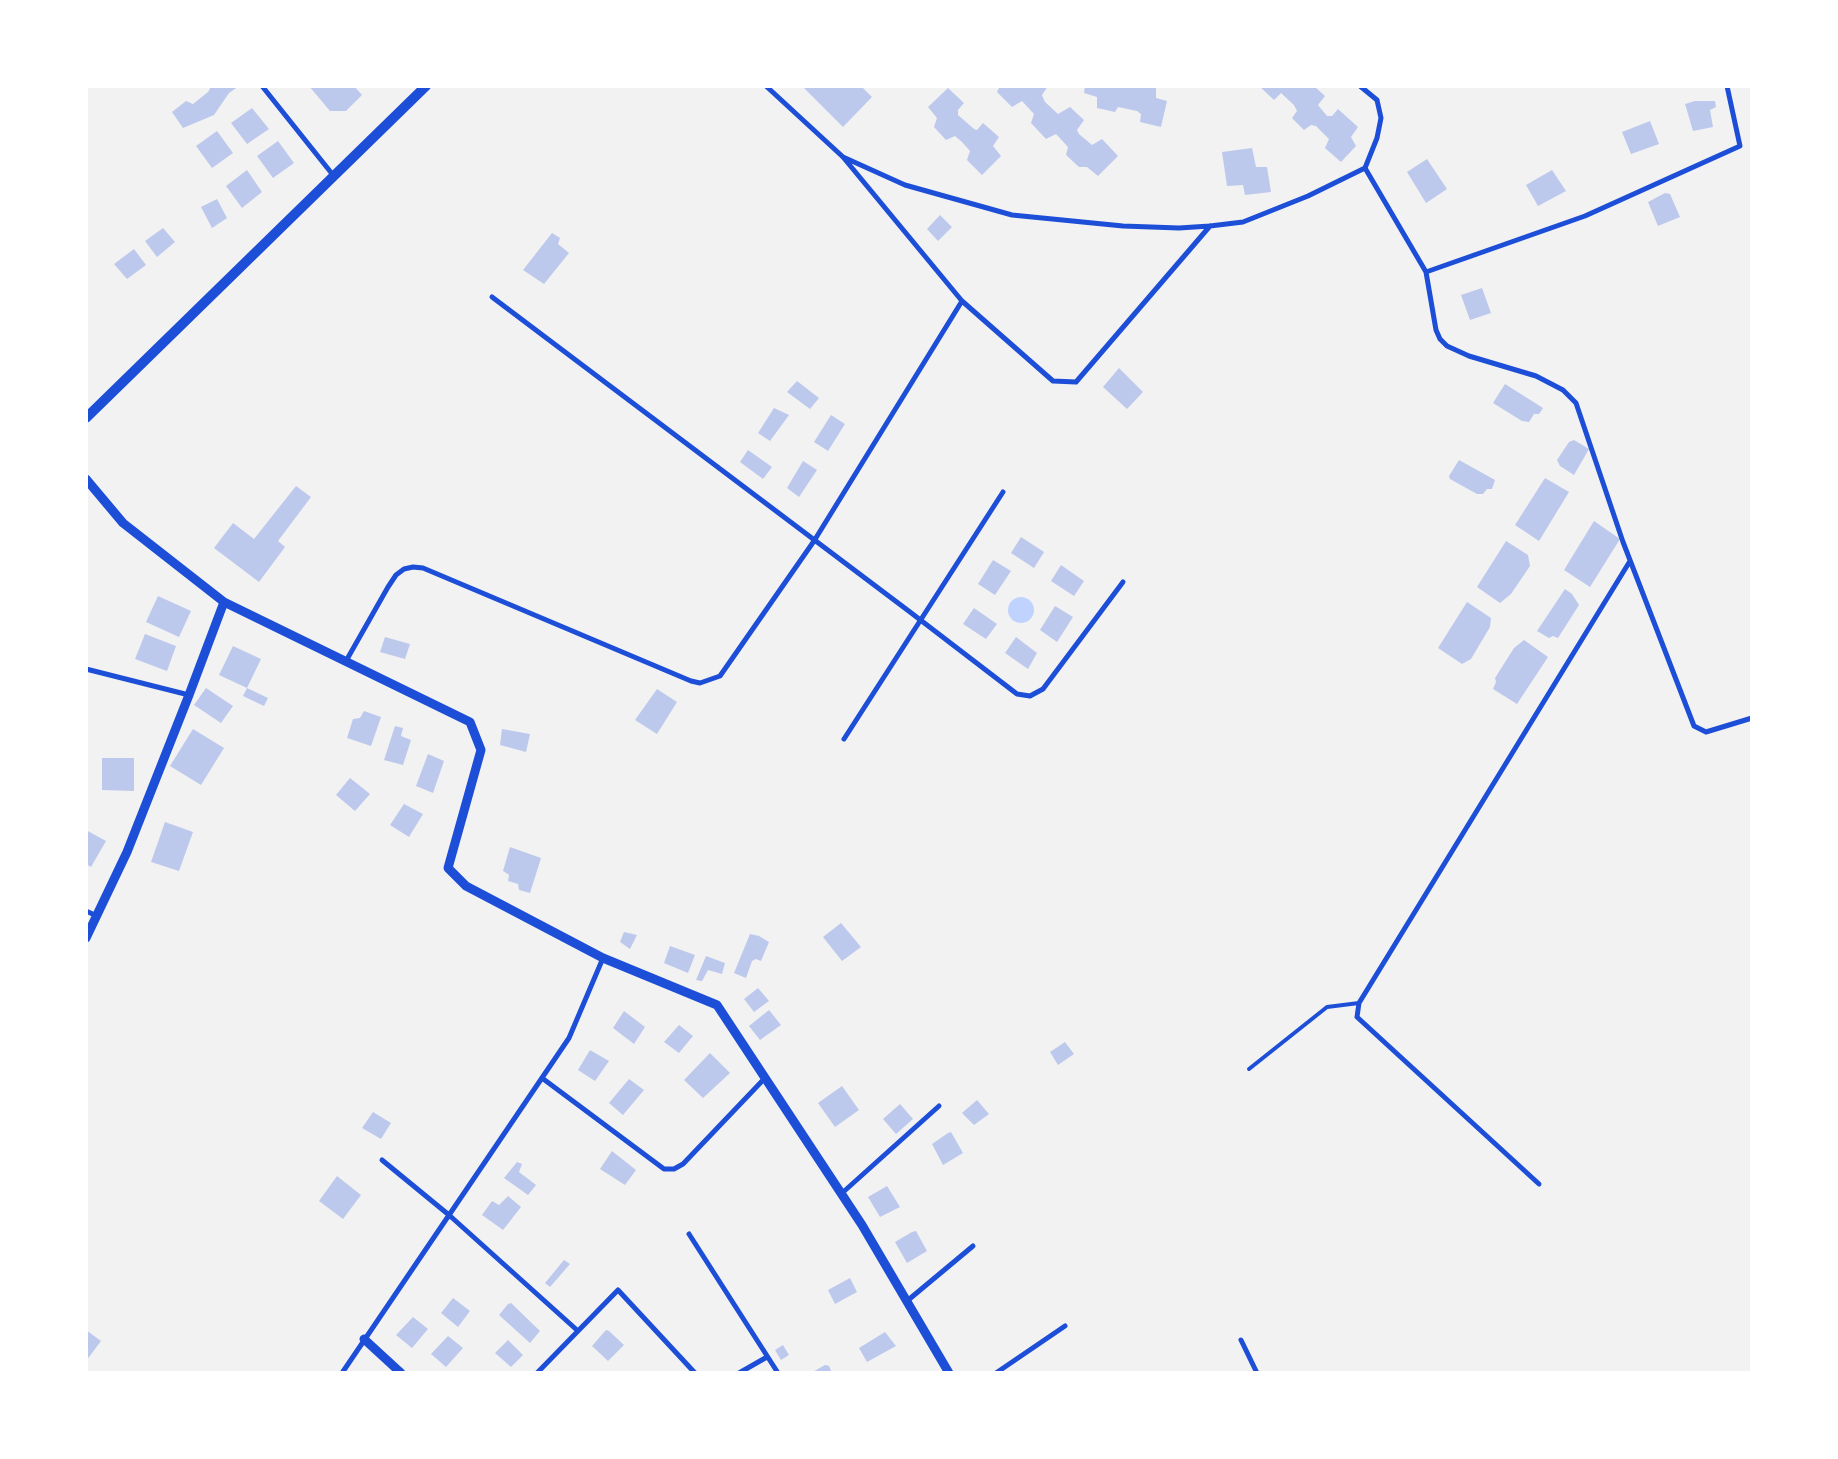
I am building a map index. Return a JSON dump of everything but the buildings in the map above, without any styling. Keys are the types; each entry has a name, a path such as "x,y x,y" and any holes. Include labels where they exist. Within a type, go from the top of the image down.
{"main road":[{"path":"86,418 426,86"}],"street":[{"path":"262,86 334,176"},
{"path":"766,86 843,157 962,301 1053,380 1076,382 1210,226"},
{"path":"843,157 905,185 1012,215 1123,226 1179,228 1244,222 1271,212 1365,168 1377,138 1381,118 1377,100 1360,86"},
{"path":"1426,272 1585,216 1740,146 1727,86"},
{"path":"1365,168 1426,272 1436,330 1440,339 1447,346 1469,356 1536,376 1563,390 1576,403 1630,561 1694,726 1706,732 1752,718"},
{"path":"492,297 1017,694 1030,696 1043,689 1122,582"},
{"path":"346,661 388,587 400,572 413,567 424,568 691,681 700,683 720,676 814,540 962,301"},
{"path":"86,479 123,523 224,602 470,722 481,750 448,868 466,886 603,958 717,1005 841,1194 949,1373"},
{"path":"844,739 1003,492"},
{"path":"1539,1184 1357,1017 1359,1003 1630,561"},
{"path":"86,938 127,852 224,602"},
{"path":"86,669 189,695"},
{"path":"86,911 97,916"},
{"path":"342,1373 569,1038 603,958"},
{"path":"542,1078 664,1169 674,1169 683,1164 765,1078"},
{"path":"841,1194 939,1106"},
{"path":"382,1160 449,1215 578,1331"},
{"path":"689,1234 778,1373"},
{"path":"906,1301 973,1246"},
{"path":"537,1373 618,1290 695,1373"},
{"path":"996,1373 1065,1326"},
{"path":"364,1339 401,1373"},
{"path":"1241,1340 1257,1373"},
{"path":"739,1373 767,1357"}],"lane":[{"path":"1249,1069 1327,1007 1359,1003"}],"water":[{"path":"1021,597 1030,601 1034,610 1030,619 1021,623 1012,619 1008,610 1012,601"}]}
